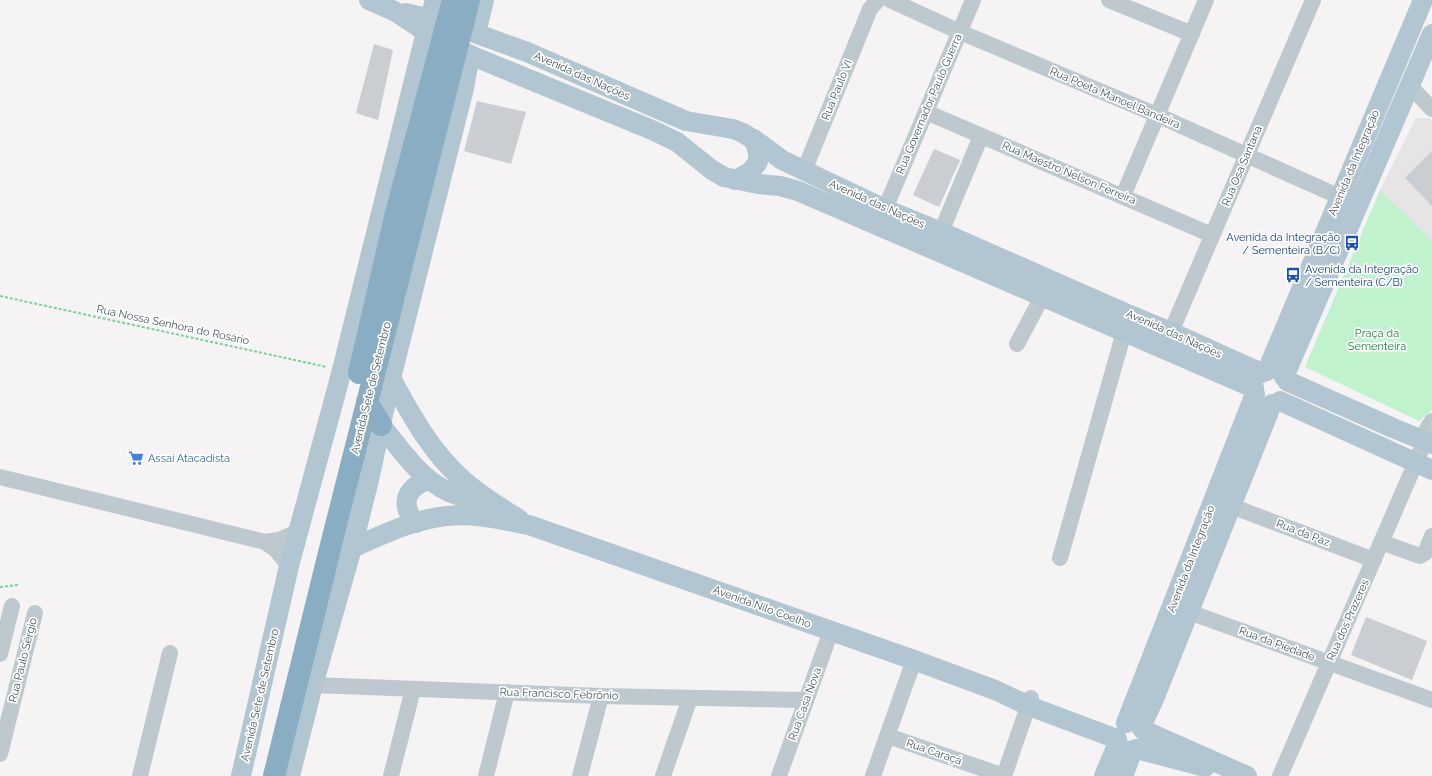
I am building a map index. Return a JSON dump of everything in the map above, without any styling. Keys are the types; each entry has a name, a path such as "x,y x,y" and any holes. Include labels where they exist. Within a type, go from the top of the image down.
{"highway":[{"name":"Avenida Sete de Setembro","path":"274,776 284,738 396,213 453,0"},
{"name":"Avenida Sete de Setembro","path":"261,776 326,539 367,402 469,0"},
{"path":"367,402 381,425"},
{"path":"284,738 286,776"}],"main road":[{"path":"369,0 394,11 431,16"},
{"path":"484,0 484,36"},
{"name":"Avenida da Integração","path":"1123,776 1130,736 1340,197 1423,0"},
{"name":"Avenida das Nações","path":"431,16 527,52 686,121 733,129 754,139 782,160 804,171 884,209 942,232 1045,278 1124,322 1268,381 1428,442"},
{"name":"Avenida das Nações","path":"431,16 470,55 519,74 677,142 712,170 724,177 735,180 780,186 798,191 1042,297 1124,322 1171,332 1268,381"},
{"name":"Avenida Sete de Setembro","path":"241,776 289,566 342,370 431,16"},
{"name":"Avenida da Integração","path":"1268,381 1410,86 1432,34"},
{"name":"Avenida Sete de Setembro","path":"290,776 313,685 352,548 369,480 391,378 464,88 470,55"},
{"path":"464,88 474,73 482,67 492,64"},
{"path":"735,180 750,172 758,162 758,152 754,139"},
{"path":"391,378 412,417 442,459 464,481 491,502 529,525"},
{"path":"1268,381 1263,402 1276,403 1423,466"},
{"name":"Avenida da Integração","path":"1104,776 1130,736 1189,612 1231,506 1276,403 1287,393 1268,381"},
{"path":"381,425 417,468 435,485 460,496 491,502"},
{"path":"416,523 406,509 407,498 414,487 419,483 429,480"},
{"path":"352,548 388,532 416,523 446,516 492,518 529,525"},
{"name":"Avenida Nilo Coelho","path":"529,525 914,660 995,690 1246,776"}],"street":[{"name":"Rua Poeta Manoel Bandeira","path":"890,0 960,32 1157,115 1340,197"},
{"name":"Rua Governador Paulo Guerra","path":"884,209 973,0"},
{"path":"1109,0 1192,34"},
{"path":"1123,196 1206,0"},
{"name":"Rua Osa Santana","path":"1171,332 1313,0"},
{"name":"Rua Paulo VI","path":"804,171 874,5"},
{"path":"1410,86 1432,108"},
{"name":"Rua Maestro Nelson Ferreira","path":"926,112 1212,235"},
{"path":"942,232 981,136"},
{"path":"1017,344 1042,297 1045,278"},
{"path":"1060,558 1124,322"},
{"name":"Rua dos Prazeres","path":"1280,776 1381,542 1423,466 1428,442 1427,429 1432,421"},
{"path":"0,477 266,542 276,550 289,566"},
{"name":"Rua da Paz","path":"1231,506 1374,560"},
{"path":"266,542 283,538 299,531"},
{"path":"1381,542 1420,556 1425,553 1432,536"},
{"path":"0,654 12,606"},
{"name":"Rua Paulo Sérgio","path":"0,754 35,612"},
{"name":"Rua da Piedade","path":"1189,612 1432,700"},
{"name":"Rua Casa Nova","path":"779,776 831,632"},
{"path":"140,776 170,653"},
{"path":"874,776 914,660"},
{"name":"Rua Francisco Febrônio","path":"313,685 601,696 806,700"},
{"path":"391,776 413,689"},
{"path":"486,776 507,692"},
{"path":"580,776 601,696"},
{"path":"663,776 690,698"},
{"path":"1004,776 1030,702"},
{"name":"Rua Caraçá","path":"888,736 1004,776"}],"path":[{"name":"Rua Nossa Senhora do Rosário","path":"0,296 342,370"},
{"path":"0,588 18,585"}],"shaded area":[{"path":"1416,118 1429,118 1432,121 1432,241 1380,190"}],"green space":[{"name":"Praça da Sementeira","path":"1380,190 1432,241 1432,410 1419,421 1305,367"}],"building":[{"path":"374,44 393,50 378,120 356,113"},
{"path":"477,101 526,112 511,164 464,151"},
{"path":"934,149 960,160 939,207 913,195"},
{"path":"1432,151 1432,206 1405,178"},
{"path":"1366,617 1427,641 1412,680 1351,655"}],"place":[{"name":"Avenida da Integração / Sementeira (B/C)","path":"1352,243"},
{"name":"Avenida da Integração / Sementeira (C/B)","path":"1293,275"},
{"name":"Assaí Atacadista","path":"136,458"}]}
